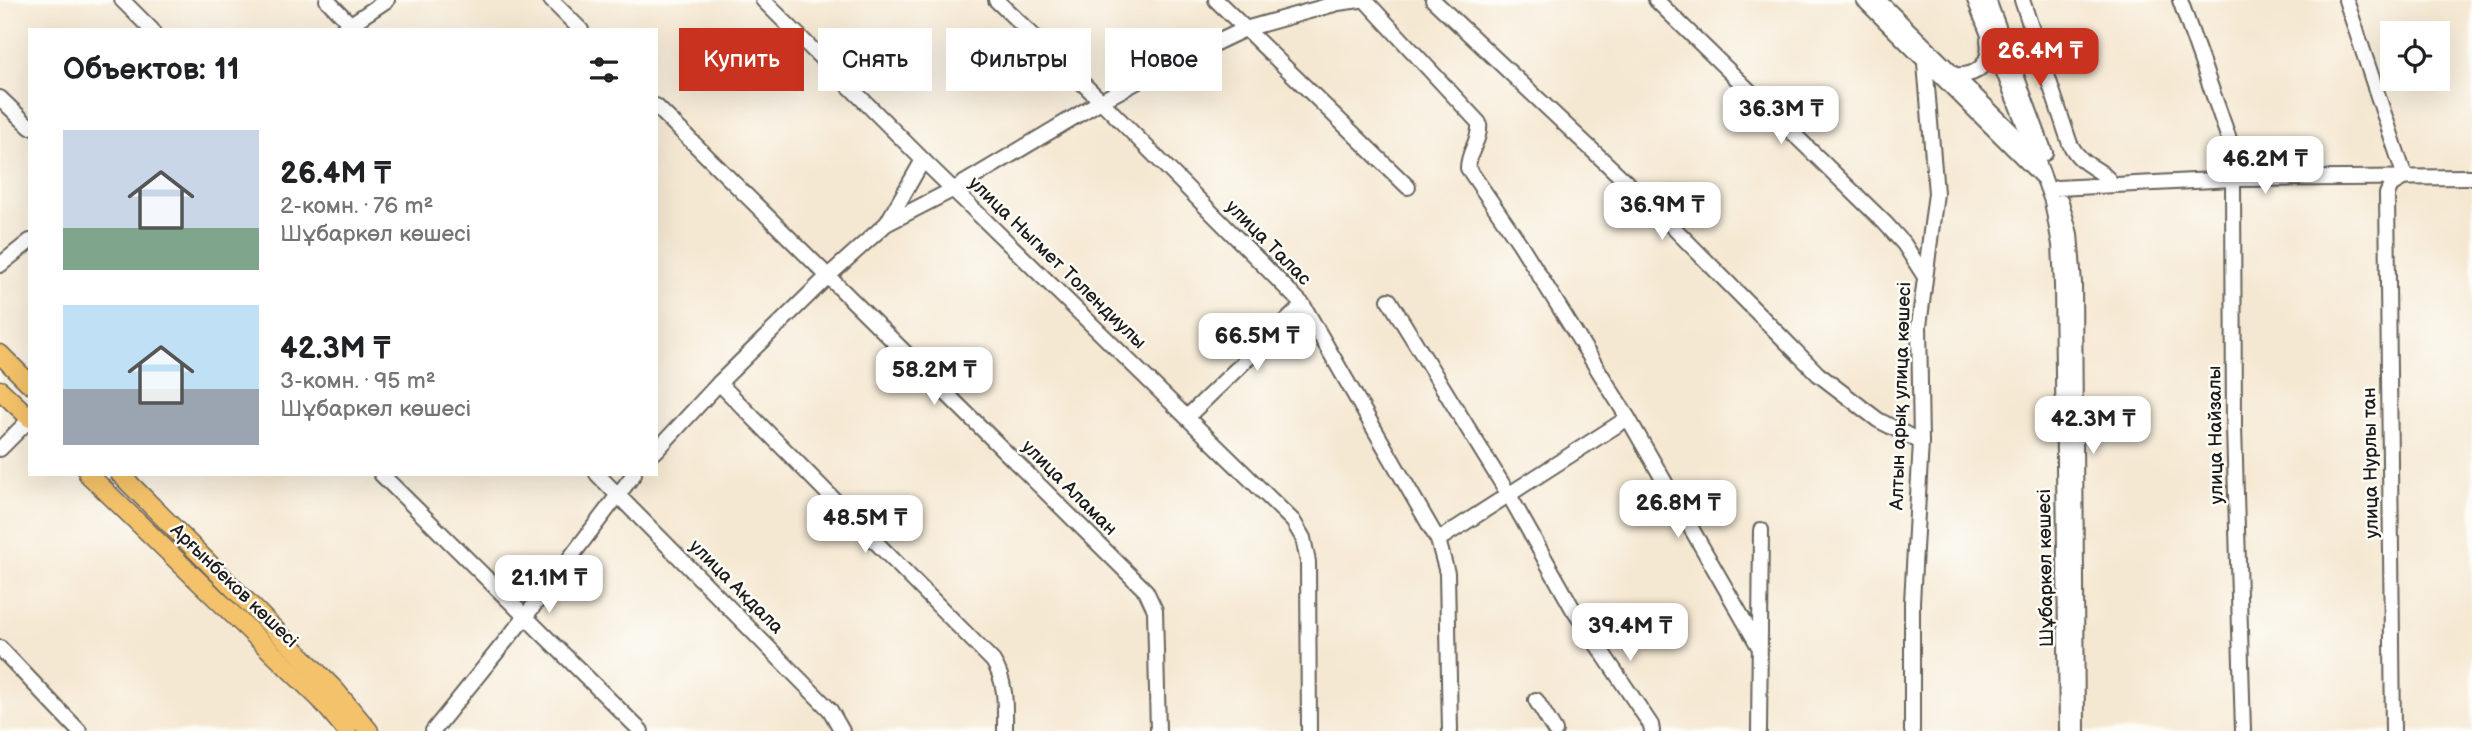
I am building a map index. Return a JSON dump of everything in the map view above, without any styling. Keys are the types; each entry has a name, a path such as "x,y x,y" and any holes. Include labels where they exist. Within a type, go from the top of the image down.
{"main road":[{"path":"0,354 28,382"},
{"path":"0,390 28,416"},
{"name":"Арғынбеков көшесі","path":"90,476 320,699 341,710 369,731"},
{"name":"Арғынбеков көшесі","path":"122,476 341,710 347,731"}],"street":[{"path":"122,0 150,28"},
{"path":"327,0 349,28 387,0"},
{"path":"551,0 578,28"},
{"name":"улица Ныгмет Толендиулы","path":"763,0 1293,521 1303,538 1308,562 1309,731"},
{"name":"улица Талас","path":"996,0 1101,101 1303,305 1438,540 1447,573 1450,731"},
{"path":"1216,0 1408,187"},
{"path":"658,449 719,383 827,277 886,224 954,189 1101,101 1245,29 1338,3 1362,0 1479,123 1480,134 1468,160 1468,168 1520,244 1628,418 1758,645"},
{"path":"1433,0 1658,214 1818,374 1878,420 1921,442"},
{"path":"1656,0 1885,223 1904,244 1925,277"},
{"path":"1864,0 2051,184 2472,177"},
{"path":"1878,0 2011,131 2051,184"},
{"name":"Шұбаркөл көшесі","path":"1975,0 2070,234 2074,283 2077,731"},
{"name":"Шұбаркөл көшесі","path":"1988,0 2032,116 2051,184 2056,218 2062,284 2067,731"},
{"path":"2022,0 2070,144 2085,164 2103,173 2113,185"},
{"name":"улица Найзалы","path":"2180,0 2229,139 2233,179 2234,427 2243,731"},
{"path":"2346,0 2405,177"},
{"path":"1955,75 1969,75 1988,59 1986,28"},
{"name":"Алтын арық улица көшесі","path":"1913,731 1912,602 1921,442 1919,326 1936,193 1926,63"},
{"path":"0,98 28,125"},
{"name":"улица Аламан","path":"658,108 1146,591 1155,610 1158,731"},
{"path":"886,224 923,160"},
{"name":"улица Нурлы тан","path":"2393,731 2387,194 2391,185 2405,177"},
{"path":"0,265 28,243"},
{"path":"1389,300 1509,495 1573,609 1651,725 1652,731"},
{"path":"1187,417 1303,305"},
{"path":"719,383 993,661 1001,673 1004,687 1005,731"},
{"path":"1438,540 1628,418"},
{"path":"0,449 28,420"},
{"path":"383,476 641,731"},
{"name":"улица Акдала","path":"599,476 830,710 842,731"},
{"path":"433,731 526,617 633,476"},
{"path":"1759,731 1761,530"},
{"path":"0,648 79,731"},
{"path":"1536,700 1555,731"}]}
